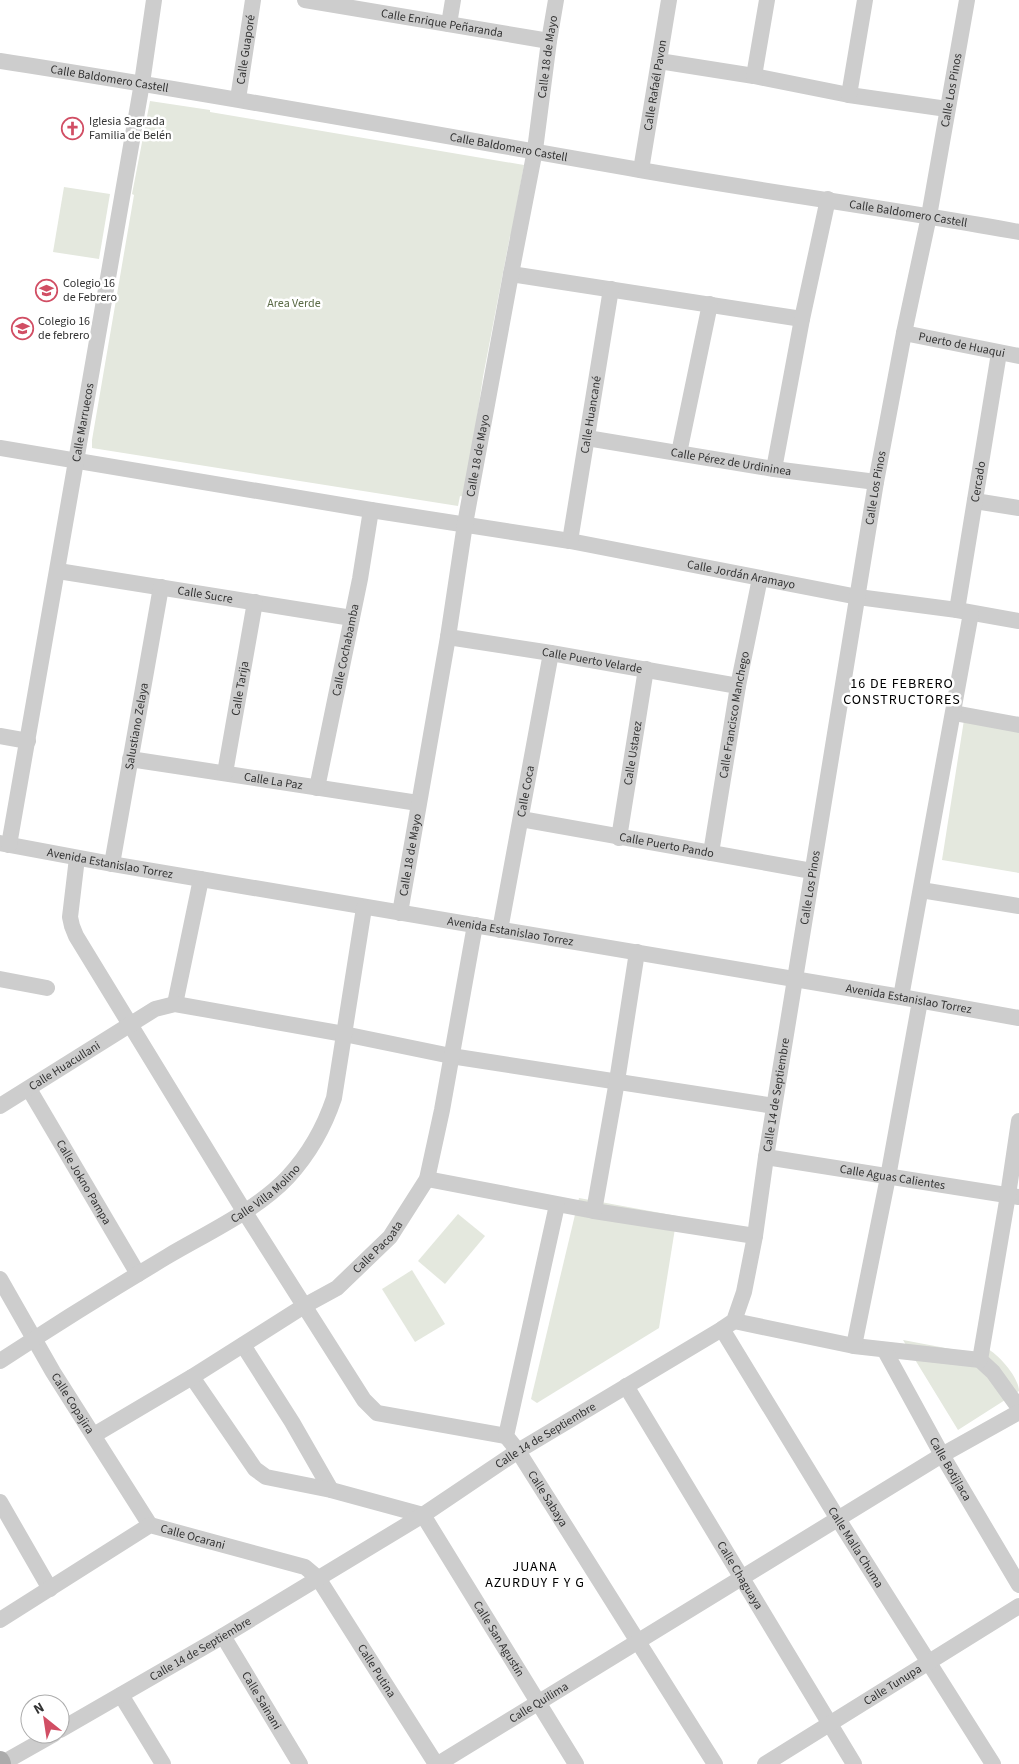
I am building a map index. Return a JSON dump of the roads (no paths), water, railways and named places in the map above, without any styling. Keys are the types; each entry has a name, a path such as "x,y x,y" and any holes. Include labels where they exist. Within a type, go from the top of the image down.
{"street":[{"name":"Calle Marruecos","path":"5,844 28,741 142,83 154,0"},
{"name":"Calle Guaporé","path":"238,99 253,0"},
{"name":"Calle Enrique Peñaranda","path":"305,0 351,4 449,24 549,41"},
{"path":"449,24 453,0"},
{"name":"Calle 18 de Mayo","path":"400,913 448,637 465,524 510,274 535,150 556,0"},
{"name":"Calle Rafaél Pavon","path":"641,170 669,0"},
{"path":"754,76 766,0"},
{"path":"849,95 865,0"},
{"name":"Calle Los Pinos","path":"795,979 876,482 928,216 967,0"},
{"name":"Calle Baldomero Castell","path":"0,61 238,99 641,170 828,199 1019,232"},
{"path":"659,61 754,76 849,95 947,109"},
{"path":"774,469 802,319 828,199"},
{"path":"510,274 802,319"},
{"name":"Calle Huancané","path":"570,541 611,289"},
{"path":"679,454 710,304"},
{"name":"Puerto de Huaqui","path":"904,332 1019,356"},
{"name":"Cercado","path":"901,997 954,713 975,501 999,353"},
{"name":"Calle Pérez de Urdininea","path":"587,438 774,469 876,482"},
{"name":"Calle Jordán Aramayo","path":"0,448 570,541 858,597 1019,621"},
{"path":"975,501 1019,508"},
{"name":"Calle Cochabamba","path":"317,788 360,579 371,510"},
{"name":"Calle Sucre","path":"58,571 352,618"},
{"name":"Calle Francisco Manchego","path":"711,854 738,686 760,578"},
{"name":"Salustiano Zelaya","path":"112,864 161,588"},
{"name":"Calle Tarija","path":"225,773 255,602"},
{"name":"Calle Puerto Velarde","path":"448,637 738,686"},
{"name":"Calle Coca","path":"500,930 551,653"},
{"name":"Calle Ustarez","path":"618,838 646,669"},
{"path":"954,713 1019,725"},
{"path":"0,736 28,741"},
{"name":"Calle La Paz","path":"130,758 418,803"},
{"name":"Calle Puerto Pando","path":"521,819 618,838 812,871"},
{"name":"Avenida Estanislao Torrez","path":"5,844 364,908 637,952 1019,1018"},
{"path":"76,858 70,906 72,926 244,1211 364,1400 377,1413 506,1436 557,1204"},
{"path":"201,879 175,1004 344,1034 451,1056 774,1106"},
{"path":"921,890 1019,906"},
{"name":"Calle Villa Molino","path":"0,1361 138,1274 244,1211 273,1191 288,1177 307,1154 326,1123 334,1098 364,908"},
{"name":"Calle Pacoata","path":"94,1435 192,1377 304,1306 337,1288 390,1237 427,1179 442,1110 475,925"},
{"path":"594,1211 637,952"},
{"path":"0,979 47,988"},
{"name":"Calle 14 de Septiembre","path":"70,1724 223,1636 423,1515 518,1451 728,1325 744,1292 755,1236 795,979"},
{"path":"854,1346 888,1177 920,1001"},
{"name":"Calle Huacullani","path":"0,1106 155,1009 175,1004"},
{"name":"Calle Jokno Pampa","path":"29,1089 138,1274"},
{"path":"980,1360 1014,1196 1019,1122"},
{"name":"Calle Aguas Calientes","path":"766,1156 1014,1196"},
{"path":"427,1179 594,1211 755,1236"},
{"name":"Calle Copajira","path":"0,1279 53,1372 150,1525"},
{"path":"728,1325 854,1346 980,1360 993,1372 1019,1408"},
{"name":"Calle Malla Chuma","path":"728,1325 838,1519 993,1764"},
{"path":"244,1345 292,1422 331,1490"},
{"name":"Calle Botijlaca","path":"885,1350 942,1455 1019,1585"},
{"path":"192,1377 255,1469 266,1477 331,1490 423,1515"},
{"name":"Calle Chaguaya","path":"626,1386 854,1764"},
{"name":"Calle Quilima","path":"437,1764 942,1455 1019,1412"},
{"name":"Calle Sabaya","path":"506,1436 518,1451 715,1764"},
{"path":"0,1502 50,1589"},
{"name":"Calle San Agustín","path":"423,1515 576,1764"},
{"name":"Calle Ocarani","path":"0,1620 150,1525 305,1567 318,1578"},
{"name":"Calle Putina","path":"318,1578 437,1764"},
{"name":"Calle Tunupa","path":"765,1764 1019,1606"},
{"name":"Calle Sainani","path":"223,1636 300,1764"},
{"path":"121,1696 163,1764"},
{"path":"1,1763 36,1744"}],"place":[{"name":"Iglesia Sagrada Familia de Belén","path":"73,128"},
{"name":"Colegio 16 de Febrero","path":"47,290"},
{"name":"Colegio 16 de febrero","path":"22,328"}],"district":[{"name":"16 DE FEBRERO CONSTRUCTORES","path":"902,692"},
{"name":"JUANA AZURDUY F Y G","path":"535,1575"}],"park label":[{"name":"Area Verde","path":"294,303"}]}
